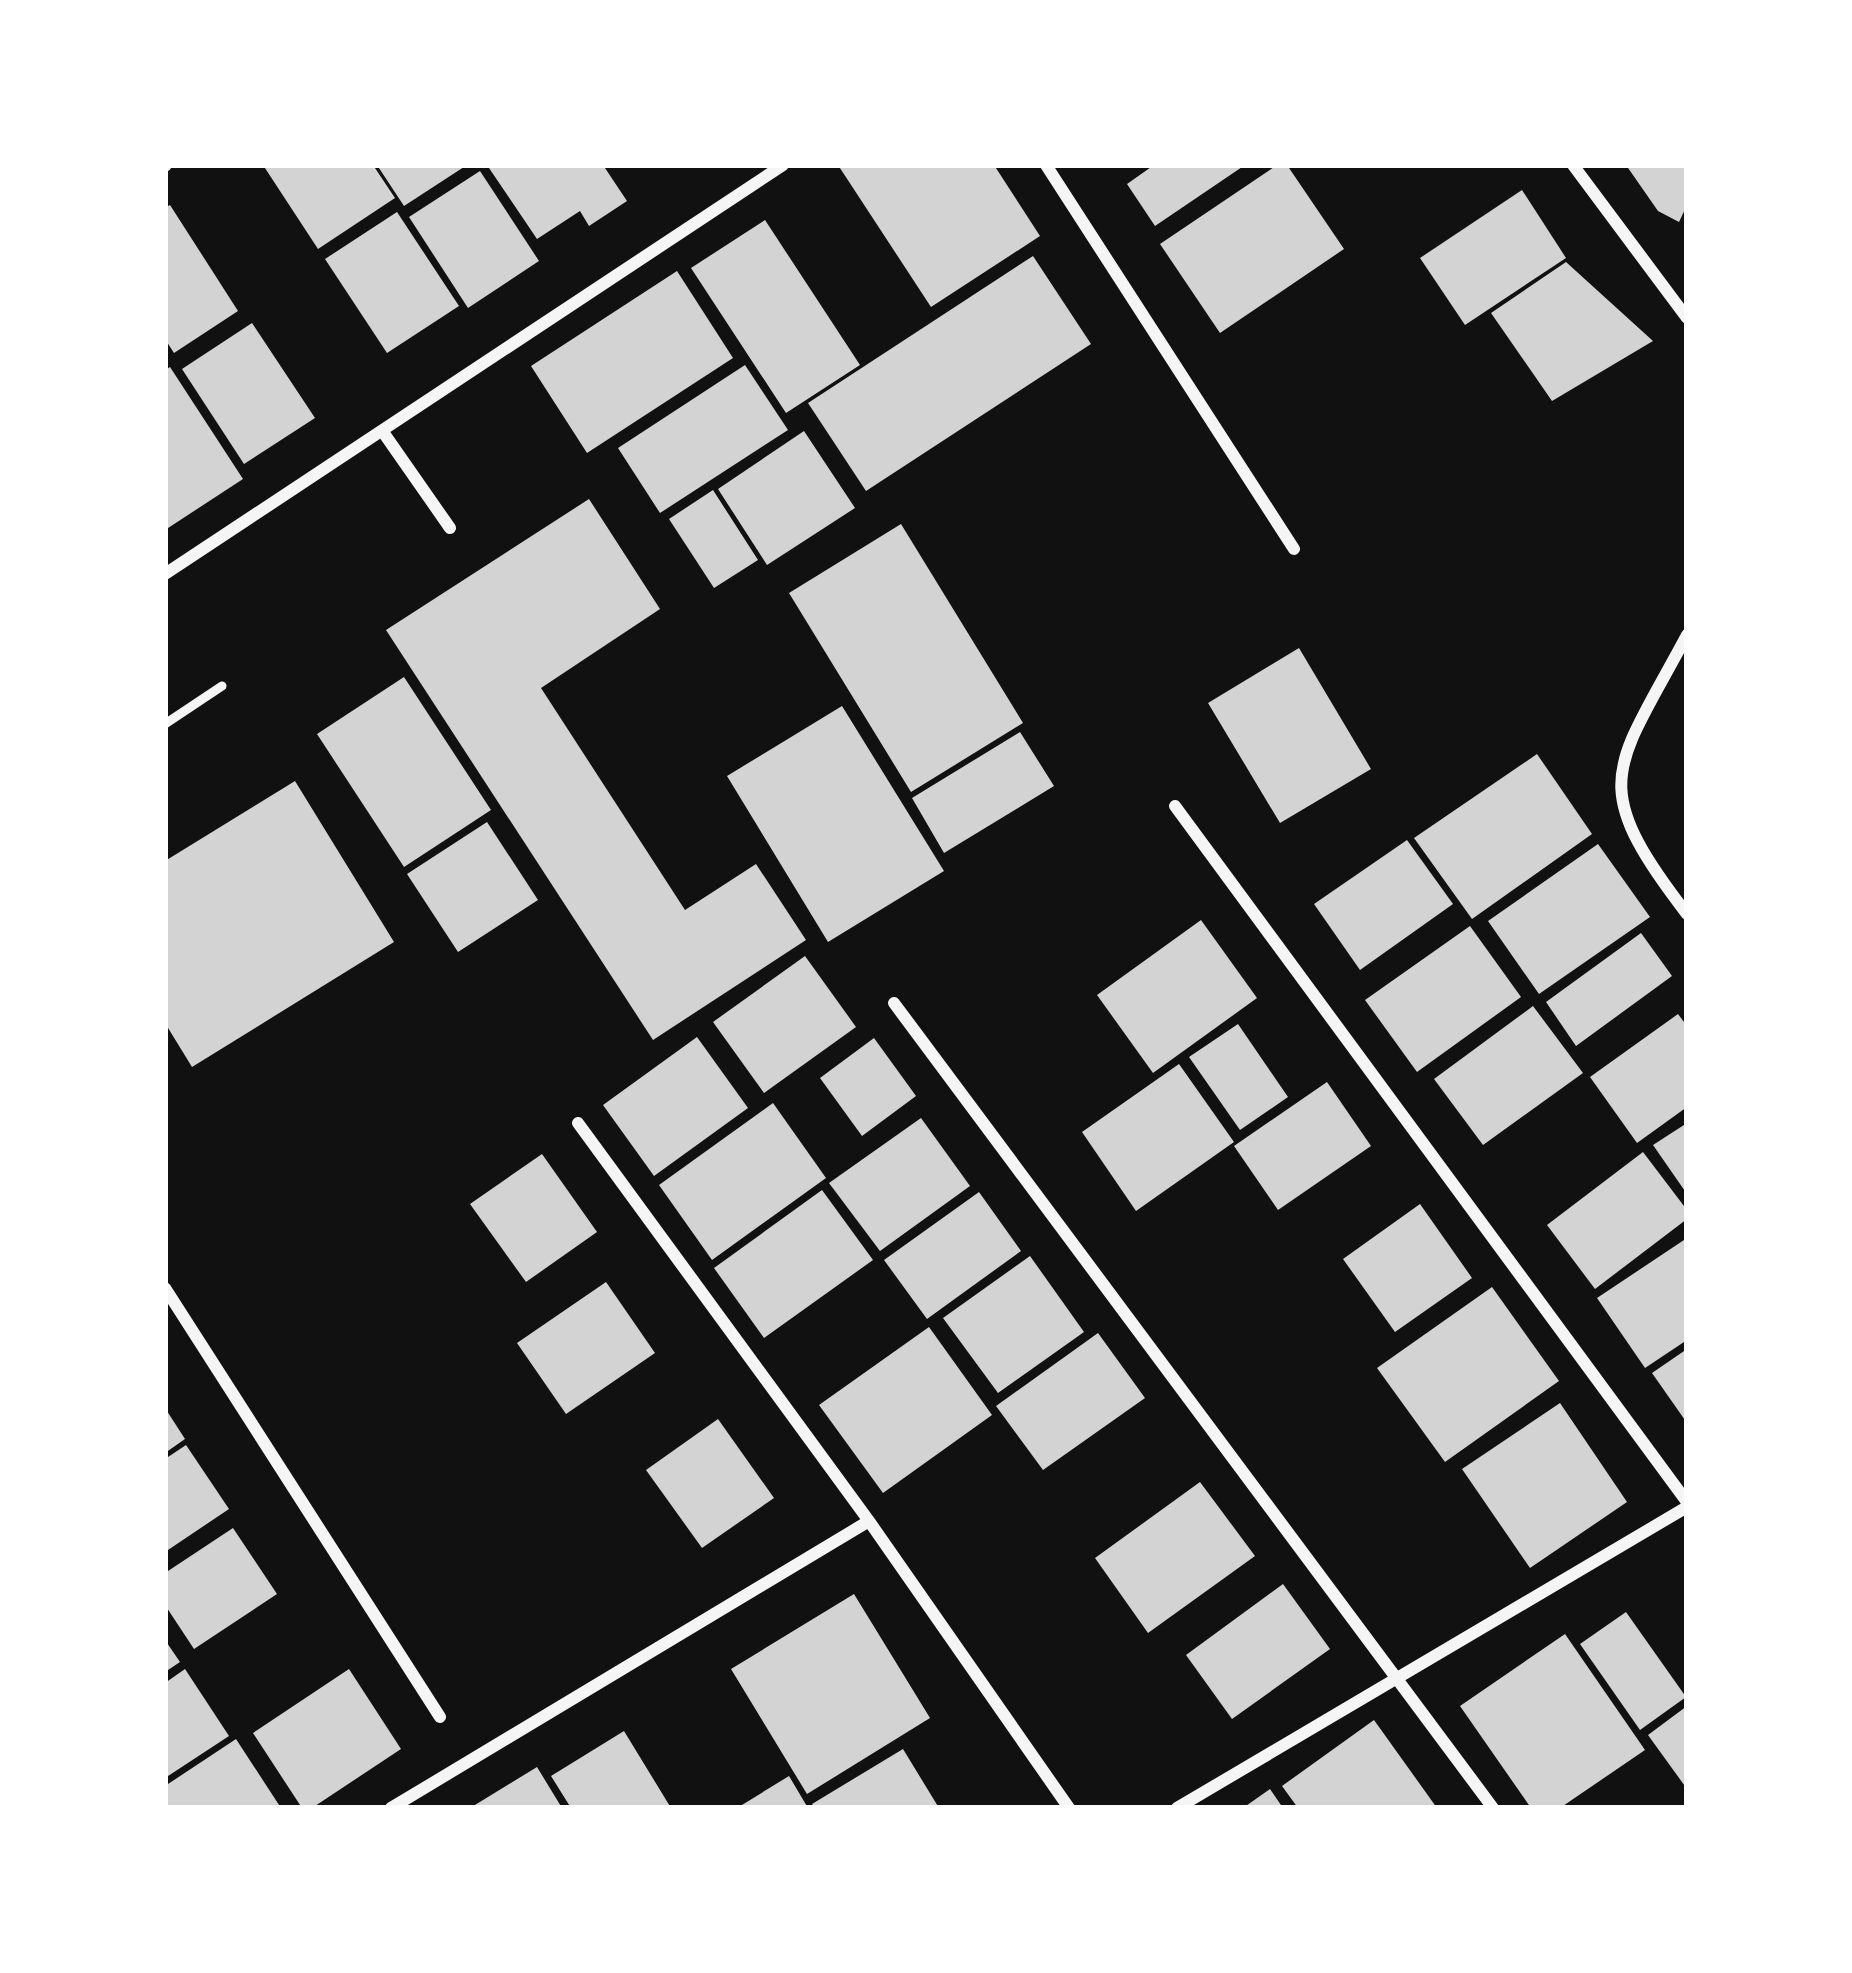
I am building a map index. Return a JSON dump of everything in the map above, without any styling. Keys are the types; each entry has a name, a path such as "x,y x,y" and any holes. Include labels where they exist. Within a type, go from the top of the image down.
{"street":[{"path":"165,574 783,165"},
{"path":"1046,165 1294,549"},
{"path":"1573,165 1687,318"},
{"path":"383,432 450,528"},
{"path":"1687,635 1623,755 1618,799 1640,854 1687,914"},
{"path":"1175,806 1687,1504 1177,1808"},
{"path":"893,1003 1493,1808"},
{"path":"578,1123 869,1521 1069,1808"},
{"path":"165,1288 440,1717"},
{"path":"391,1808 869,1521"}],"lane":[{"path":"165,724 222,686"}],"building":[{"path":"263,165 373,165 395,198 318,249"},
{"path":"377,165 467,165 404,206"},
{"path":"603,165 627,201 589,226 580,211 537,239 489,168"},
{"path":"838,165 994,165 1040,236 931,307"},
{"path":"1154,165 1245,165 1155,226 1127,184"},
{"path":"1277,165 1287,165 1344,249 1220,333 1160,244"},
{"path":"1626,165 1687,165 1687,205 1679,222 1658,211"},
{"path":"480,171 539,261 468,308 409,217"},
{"path":"1522,190 1566,258 1465,325 1420,258"},
{"path":"170,205 238,311 174,353 165,339 165,208"},
{"path":"397,212 459,306 387,353 325,259"},
{"path":"765,220 860,365 786,413 691,268"},
{"path":"1033,256 1091,344 866,491 808,403"},
{"path":"1566,262 1653,341 1552,401 1491,313"},
{"path":"677,271 733,358 587,453 531,366"},
{"path":"252,323 315,418 244,464 182,369"},
{"path":"745,365 788,430 660,513 618,448"},
{"path":"170,367 243,479 165,530 165,370"},
{"path":"804,431 855,508 767,565 718,489"},
{"path":"713,490 758,560 714,588 669,519"},
{"path":"589,499 660,609 541,688 685,910 756,864 806,940 653,1040 386,630"},
{"path":"901,524 1023,723 911,792 789,593"},
{"path":"1299,648 1371,769 1280,823 1208,703"},
{"path":"404,677 491,810 404,867 317,734"},
{"path":"842,706 944,871 828,942 727,776"},
{"path":"1020,732 1054,786 944,853 912,798"},
{"path":"1537,754 1592,834 1472,919 1414,838"},
{"path":"295,781 394,942 192,1067 165,1023 165,861"},
{"path":"487,822 538,900 458,952 407,874"},
{"path":"1407,840 1453,904 1360,970 1314,904"},
{"path":"1598,844 1650,917 1539,994 1488,921"},
{"path":"1201,920 1257,998 1153,1073 1097,995"},
{"path":"1470,926 1521,997 1417,1072 1365,1000"},
{"path":"1641,933 1672,976 1576,1046 1546,1002"},
{"path":"805,956 856,1027 764,1093 713,1022"},
{"path":"1533,1006 1583,1073 1483,1145 1434,1079"},
{"path":"1678,1014 1687,1026 1687,1107 1637,1143 1590,1077"},
{"path":"1238,1024 1288,1097 1240,1130 1189,1057"},
{"path":"697,1037 748,1108 654,1176 603,1105"},
{"path":"874,1038 916,1096 862,1136 820,1078"},
{"path":"1179,1064 1234,1142 1136,1211 1082,1132"},
{"path":"1327,1082 1371,1146 1278,1210 1234,1146"},
{"path":"773,1103 826,1178 712,1260 659,1185"},
{"path":"921,1118 970,1186 880,1251 829,1183"},
{"path":"1687,1123 1687,1194 1653,1145"},
{"path":"1643,1152 1687,1210 1687,1219 1595,1289 1547,1225"},
{"path":"542,1154 597,1232 526,1282 470,1204"},
{"path":"822,1190 873,1260 764,1338 714,1268"},
{"path":"979,1192 1021,1251 927,1319 884,1260"},
{"path":"1420,1204 1472,1278 1395,1332 1343,1259"},
{"path":"1687,1238 1687,1340 1645,1368 1597,1298"},
{"path":"1030,1256 1084,1332 998,1393 943,1318"},
{"path":"606,1282 655,1353 566,1414 517,1343"},
{"path":"1492,1287 1559,1381 1445,1462 1377,1368"},
{"path":"929,1327 992,1415 883,1493 819,1405"},
{"path":"1098,1333 1145,1398 1043,1470 996,1406"},
{"path":"1687,1349 1687,1423 1652,1373"},
{"path":"1560,1403 1627,1502 1530,1568 1462,1469"},
{"path":"165,1408 185,1439 165,1453"},
{"path":"718,1419 774,1498 702,1548 646,1470"},
{"path":"186,1445 229,1509 165,1552 165,1459"},
{"path":"1200,1482 1255,1556 1148,1633 1095,1558"},
{"path":"233,1528 277,1594 194,1649 165,1605 165,1573"},
{"path":"1283,1584 1330,1649 1232,1719 1186,1655"},
{"path":"854,1594 930,1718 807,1794 731,1669"},
{"path":"1626,1612 1686,1697 1640,1730 1580,1644"},
{"path":"1565,1634 1645,1750 1560,1808 1531,1808 1460,1706"},
{"path":"165,1640 180,1662 165,1672"},
{"path":"185,1669 229,1736 165,1778 165,1683"},
{"path":"349,1669 401,1749 312,1808 302,1808 253,1733"},
{"path":"1687,1706 1687,1789 1648,1735"},
{"path":"1374,1720 1437,1808 1298,1808 1282,1786"},
{"path":"624,1731 671,1808 571,1808 551,1776"},
{"path":"236,1739 281,1808 165,1808 165,1786"},
{"path":"903,1749 939,1808 815,1808 812,1804"},
{"path":"537,1767 562,1808 470,1808"},
{"path":"789,1776 808,1808 737,1808"},
{"path":"1270,1789 1283,1808 1243,1808"}]}
